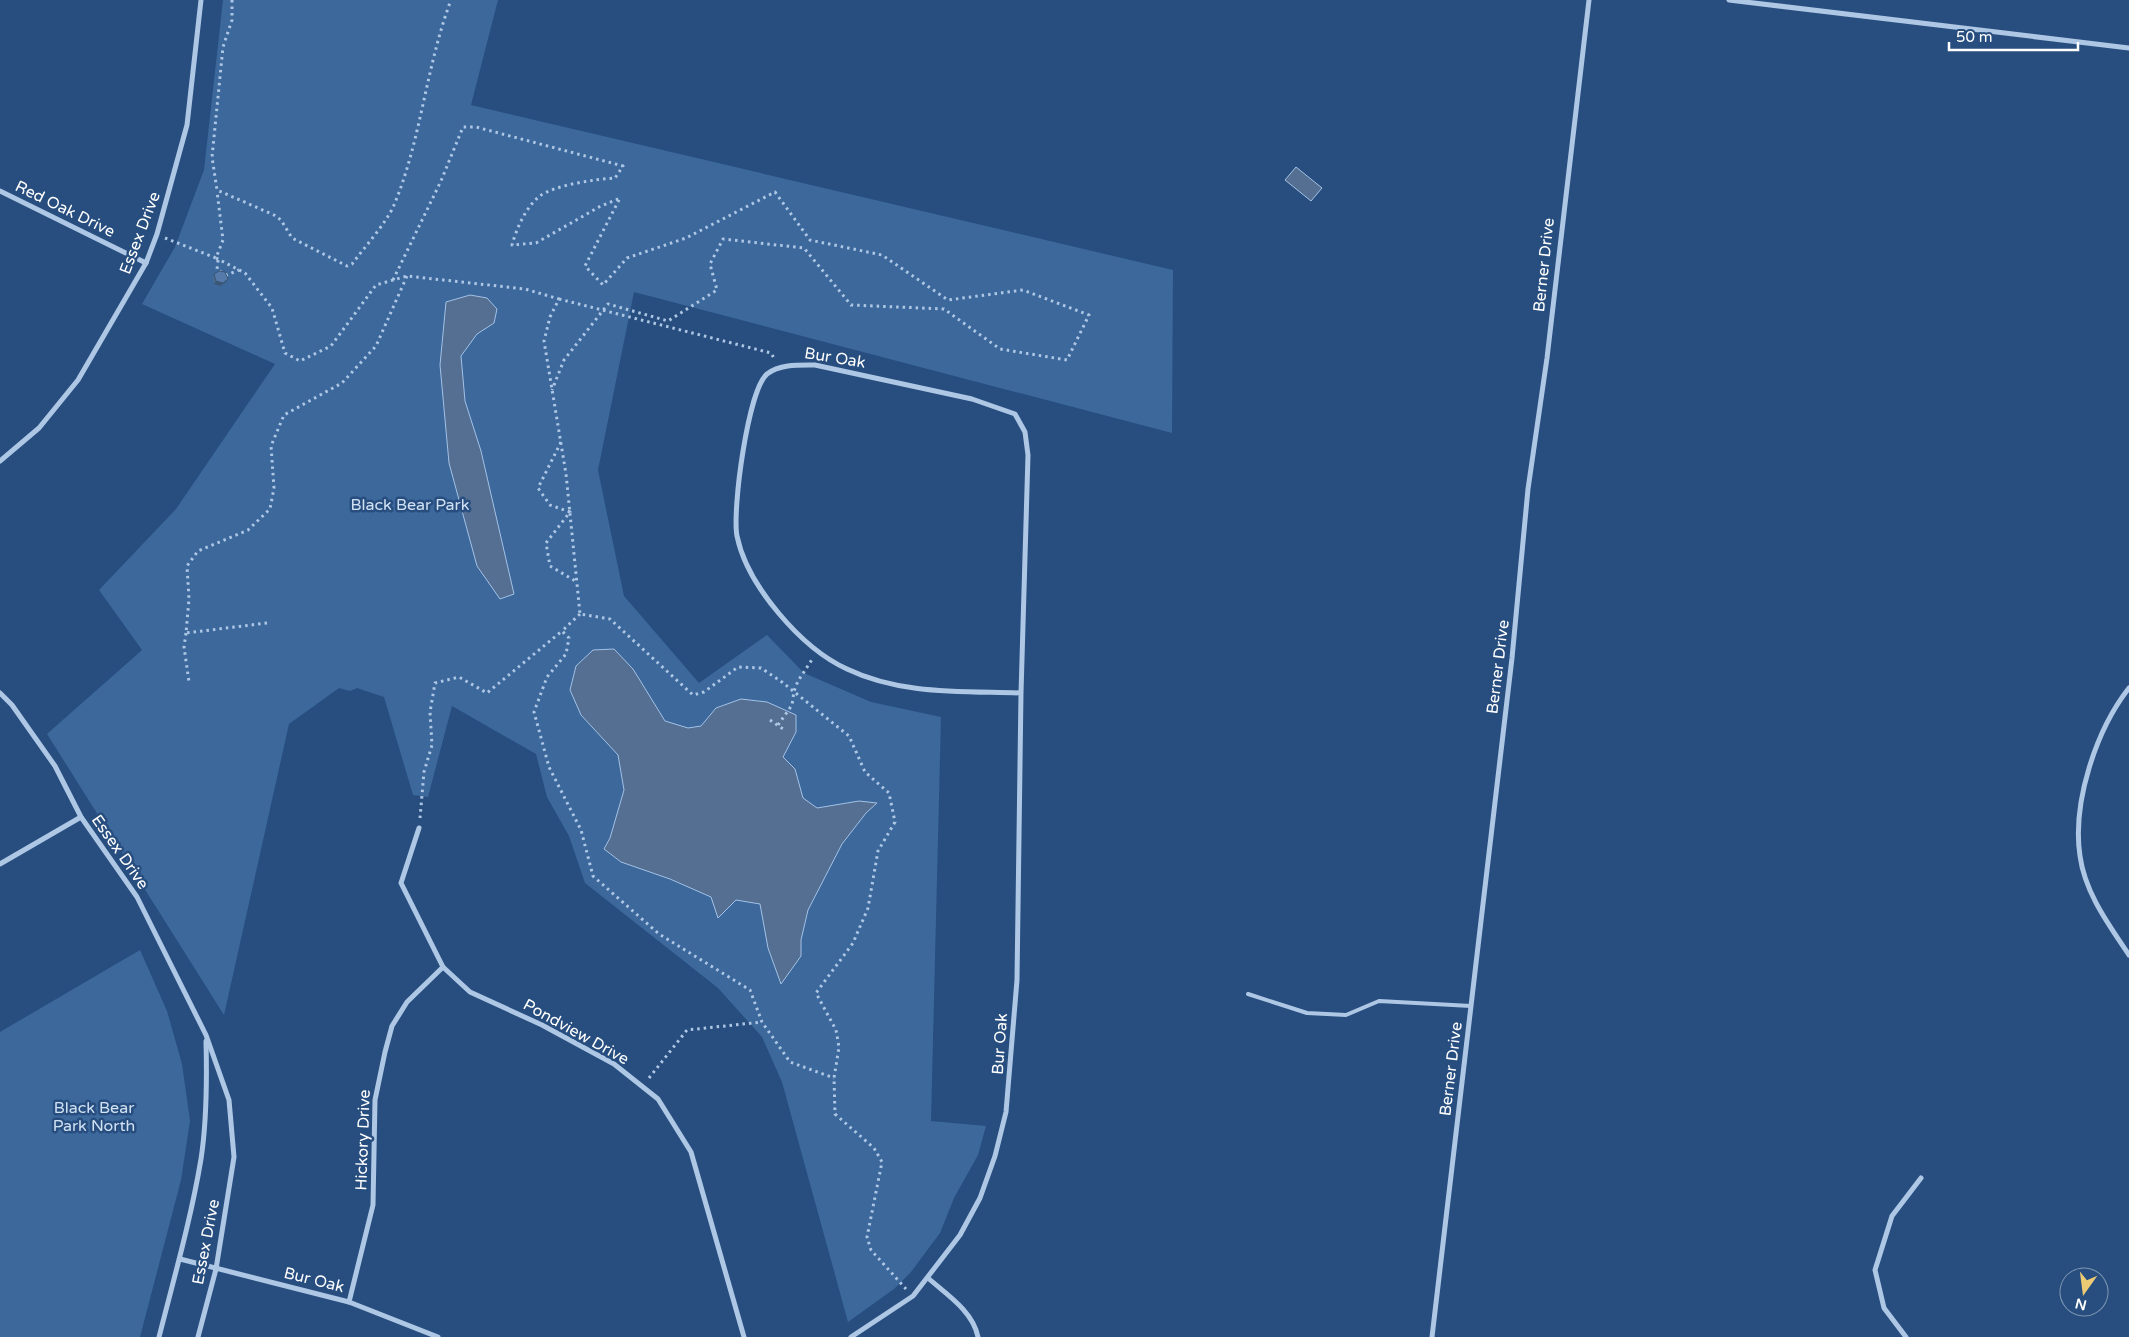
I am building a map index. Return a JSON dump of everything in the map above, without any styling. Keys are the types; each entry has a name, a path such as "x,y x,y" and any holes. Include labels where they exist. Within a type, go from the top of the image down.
{"street":[{"name":"Essex Drive","path":"0,461 39,428 78,380 146,263 157,234 187,125 201,0"},
{"name":"Berner Drive","path":"1432,1337 1517,612 1528,489 1547,358 1589,0"},
{"path":"1729,0 2129,48"},
{"name":"Red Oak Drive","path":"0,192 146,263"},
{"name":"Bur Oak","path":"851,1337 912,1296 960,1235 980,1198 995,1156 1006,1112 1016,980 1021,693 1028,455 1025,432 1015,414 972,399 814,365 794,365 781,368 766,375 752,411 739,478 736,507 737,535 747,564 763,592 804,640 818,652 845,669 866,678 906,688 1021,693"},
{"path":"2129,688 2102,730 2083,796 2079,824 2080,857 2096,903 2129,954"},
{"name":"Essex Drive","path":"0,693 12,705 54,766 80,817 137,897 206,1035 229,1100 234,1157 216,1269 198,1337"},
{"path":"0,864 80,817"},
{"name":"Pondview Drive","path":"420,828 402,883 443,967 470,992 542,1025 614,1064 658,1099 691,1152 744,1337"},
{"name":"Hickory Drive","path":"349,1302 373,1206 375,1100 392,1026 407,1002 443,967"},
{"name":"Essex Drive","path":"159,1337 180,1259 201,1158 207,1092 206,1035"},
{"path":"1906,1337 1884,1308 1875,1270 1892,1216 1921,1178"},
{"name":"Bur Oak","path":"180,1259 349,1302 438,1337"},
{"path":"928,1278 961,1306 976,1330 978,1337"}],"lane":[{"path":"1248,994 1307,1013 1346,1015 1379,1001 1471,1006"}],"path":[{"path":"232,0 232,20 223,47 212,157 223,240 217,259 217,270 227,275 239,270"},
{"path":"217,190 274,215 281,220 292,238 346,266 352,264 394,207 413,144 440,30 451,0"},
{"path":"392,280 442,181 463,127 498,132 623,166 615,178 584,180 540,196 518,225 512,245 536,243 599,207 620,198 585,266 603,285 627,258 686,238 775,192 810,240 882,255 948,300 1023,290 1089,315 1067,360 1000,349 944,309 851,305 804,248 723,239 710,264 717,290 668,321 608,304 564,360 552,390"},
{"path":"157,234 245,273 272,308 285,353 300,361 331,346 376,285 407,276 524,289 771,353 781,368"},
{"path":"189,682 184,647 189,599 187,566 198,552 248,530 270,509 274,488 271,446 284,415 342,383 376,346 407,276"},
{"path":"559,299 550,317 544,341 561,442 580,614"},
{"path":"561,442 538,488 550,505 570,512"},
{"path":"570,512 546,543 550,566 577,582"},
{"path":"420,828 424,772 432,745 430,712 435,684 459,676 487,693 580,614"},
{"path":"580,614 610,619 693,695 704,692 738,667 761,668 794,691 849,736 865,772 889,793 895,822 878,850 868,908 853,943 816,993 836,1030 839,1047 834,1078 835,1114 874,1148 882,1162 868,1237 871,1250 912,1296"},
{"path":"186,633 267,623"},
{"path":"562,631 569,638 566,654 547,677 534,712 549,767 581,830 593,876 659,934 750,990 762,1022 790,1062 834,1078"},
{"path":"778,725 792,705 794,691 818,652"},
{"path":"770,720 786,731"},
{"path":"642,1086 687,1030 762,1022"}],"green space":[{"name":"Black Bear Park","path":"223,0 498,0 471,105 1173,270 1172,433 634,292 598,470 624,596 699,683 767,635 804,673 871,702 941,717 931,1121 986,1126 978,1155 954,1198 940,1233 911,1272 894,1289 848,1322 782,1082 762,1037 718,988 585,883 569,836 547,797 536,754 452,706 428,797 413,795 384,697 357,688 350,691 339,688 289,724 224,1015 47,734 142,650 99,590 176,509 275,364 142,304 175,247 204,170"},
{"name":"Black Bear Park North","path":"140,950 167,1011 182,1064 190,1121 181,1180 140,1337 0,1337 0,1032"}],"shaded area":[{"path":"1296,167 1322,188 1311,201 1285,180"},
{"path":"470,295 487,298 497,309 494,323 477,334 461,356 465,401 481,451 514,594 500,599 477,566 449,463 440,365 446,302"},
{"path":"614,649 633,669 665,721 688,728 701,726 716,708 741,699 767,702 796,715 796,732 783,757 795,769 803,798 817,808 859,801 877,803 866,813 842,844 808,910 801,940 801,956 781,984 768,948 760,904 736,900 718,918 711,897 670,879 621,862 604,849 610,838 624,790 618,755 581,715 570,690 576,666 593,650"}],"building":[{"path":"219,271 225,272 228,279 223,283 216,281 214,274"}]}
